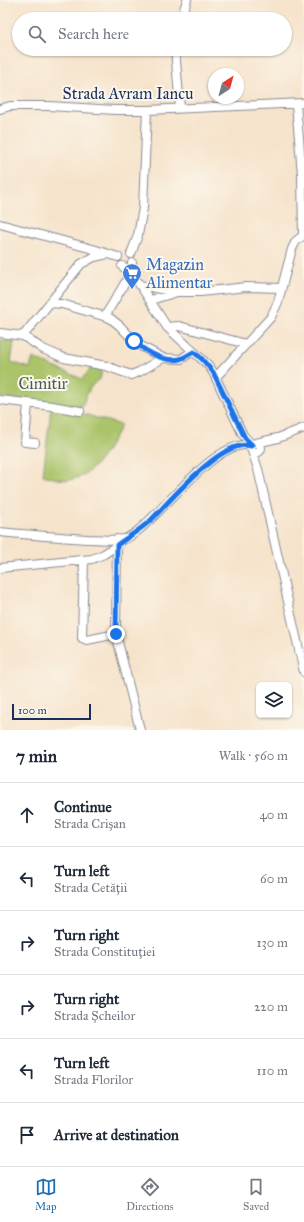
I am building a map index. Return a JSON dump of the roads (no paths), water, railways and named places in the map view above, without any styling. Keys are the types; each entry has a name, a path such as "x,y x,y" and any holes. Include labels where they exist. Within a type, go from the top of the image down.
{"street":[{"path":"183,12 187,0"},
{"path":"176,56 180,108"},
{"path":"216,377 271,317 276,306 292,249 296,241 304,235 300,104"},
{"name":"Strada Avram Iancu","path":"0,109 10,106 49,106 115,110 147,110 300,104"},
{"path":"105,316 131,273 133,258 131,254 138,235 143,208 147,110"},
{"path":"0,224 118,257"},
{"path":"131,254 122,252 118,257 118,262 131,273 151,300 167,327 208,365 216,377 240,430 245,438 255,448 258,469 304,672"},
{"path":"23,336 52,303 81,264 94,257 108,254"},
{"path":"122,266 128,266 132,263"},
{"path":"140,285 177,292 201,292 246,287 281,288"},
{"path":"151,300 177,292"},
{"path":"52,303 105,316 120,326 137,344 163,358 177,359 194,352"},
{"path":"167,327 179,326 246,344"},
{"path":"0,333 23,336 43,349 59,356 106,366 131,375 163,358"},
{"path":"0,400 80,411"},
{"path":"28,403 25,442 35,443"},
{"path":"0,568 84,560 104,554 117,542 125,539 142,528 213,458 240,445 255,448 273,439 304,428"},
{"path":"0,532 117,542"},
{"path":"117,542 116,634 140,730"},
{"path":"84,560 82,638 87,640 116,634"}],"place":[{"name":"Magazin Alimentar","path":"132,290"}],"park label":[{"name":"Cimitir","path":"43,383"}]}
